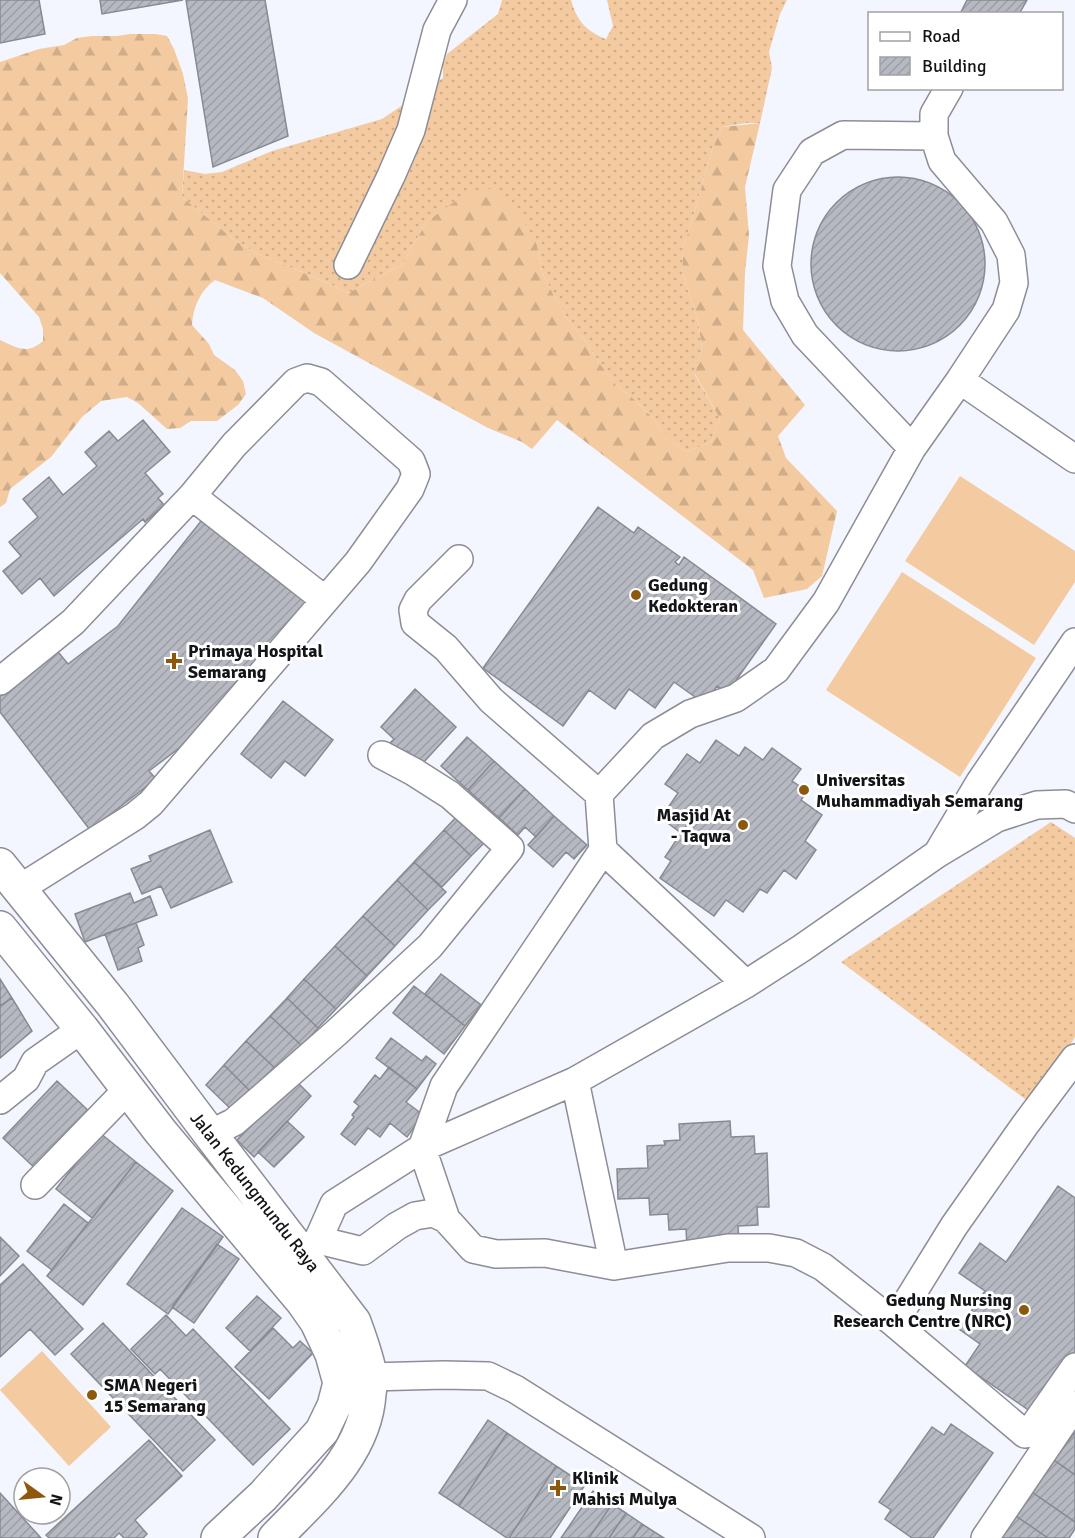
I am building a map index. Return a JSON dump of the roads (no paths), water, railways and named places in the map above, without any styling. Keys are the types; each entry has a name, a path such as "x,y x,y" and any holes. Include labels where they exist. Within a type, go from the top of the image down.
{"main road":[{"name":"Jalan Kedungmundu Raya","path":"10,877 113,1005 288,1237 299,1255 354,1322 363,1349 355,1380 369,1404 363,1427 332,1480 275,1538"},
{"name":"Jalan Kedungmundu Raya","path":"0,928 82,1029 160,1131 299,1255"},
{"path":"82,1029 113,1005"},
{"path":"218,1538 263,1496 322,1431 333,1406 355,1380"}],"street":[{"path":"348,265 411,130 437,30 453,0"},
{"path":"598,794 653,736 690,714 736,698 776,670 826,602 912,448 1006,310 1014,283 1011,255 994,222 942,161 934,136 934,114 948,90"},
{"path":"912,448 805,335 786,301 777,266 787,190 812,152 843,135 934,136"},
{"path":"0,681 73,622 192,496 234,445 296,382 308,378 321,382 411,461 416,474 410,489 358,562 151,802 135,816 71,856 10,877"},
{"path":"960,380 1075,459"},
{"path":"192,496 325,600"},
{"path":"446,1219 422,1148 444,1086 603,850 598,794 491,700 446,648 415,623 413,610 418,600 459,559"},
{"path":"937,854 980,782 1075,642"},
{"path":"210,1134 234,1122 336,1033 430,946 510,848 450,795 382,755"},
{"path":"299,1255 334,1204 422,1148 575,1081 746,984 937,854 997,818 1037,805 1066,804 1075,809"},
{"path":"603,850 746,984"},
{"path":"0,1082 16,1067 35,1062 82,1029"},
{"path":"894,1323 954,1226 1075,1058"},
{"path":"0,1100 26,1079 35,1062"},
{"path":"575,1081 614,1266"},
{"path":"35,1185 128,1089"},
{"path":"299,1255 363,1251 415,1216 433,1213 446,1219 473,1249 496,1254 545,1253 614,1266 728,1248 769,1248 796,1253 823,1268 894,1323 1024,1434 1031,1430 1075,1367"},
{"path":"355,1380 444,1374 488,1376 515,1389 751,1538"},
{"path":"985,1538 1075,1404"}],"place":[{"name":"Gedung Kedokteran","path":"636,595"},
{"name":"Primaya Hospital Semarang","path":"174,661"},
{"name":"Universitas Muhammadiyah Semarang","path":"804,790"},
{"name":"Masjid At - Taqwa","path":"743,825"},
{"name":"Gedung Nursing Research Centre (NRC)","path":"1024,1310"},
{"name":"SMA Negeri 15 Semarang","path":"92,1395"},
{"name":"Klinik Mahisi Mulya","path":"558,1488"}]}
